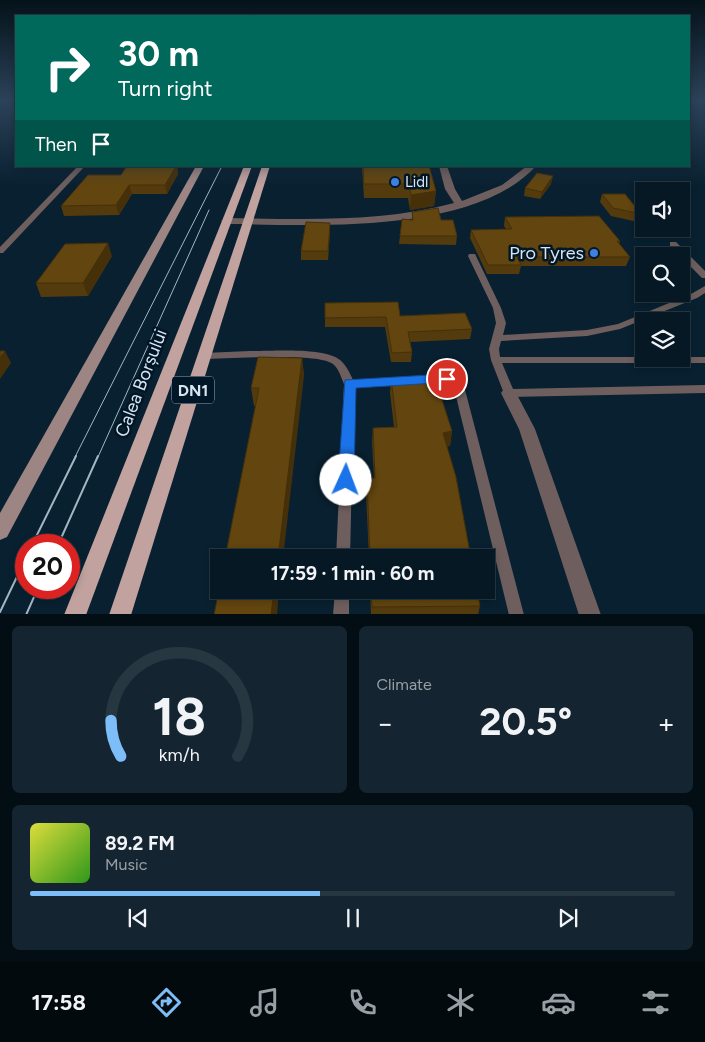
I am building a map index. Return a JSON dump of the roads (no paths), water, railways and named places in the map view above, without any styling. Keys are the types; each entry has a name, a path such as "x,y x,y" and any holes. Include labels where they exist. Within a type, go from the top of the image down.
{"main road":[{"name":"Calea Borșului","path":"75,614 248,167"},
{"name":"DN1","path":"120,614 266,167"}],"street":[{"path":"0,531 199,167"},
{"path":"443,167 450,189 460,205"},
{"path":"226,221 380,219 422,215 460,205 503,188 531,167"},
{"path":"509,393 527,430 590,614"}],"lane":[{"path":"0,251 81,167"},
{"path":"673,244 705,276"},
{"path":"472,256 497,308 500,323 494,349 496,360 509,393 705,388"},
{"path":"497,338 587,333 620,326 694,296 705,289"},
{"path":"204,356 313,355 333,359 342,367 349,384 343,549"},
{"path":"496,360 705,360"},
{"path":"349,384 447,379 459,386 517,614"},
{"path":"341,614 342,599"}],"tram line":[{"path":"75,457 221,167"},
{"path":"98,457 209,210"},
{"path":"37,534 76,456"},
{"path":"63,534 98,456"},
{"path":"0,612 15,581"},
{"path":"26,614 33,599"}],"place":[{"name":"Lidl","path":"395,182"},
{"name":"Pro Tyres","path":"594,253"}]}
